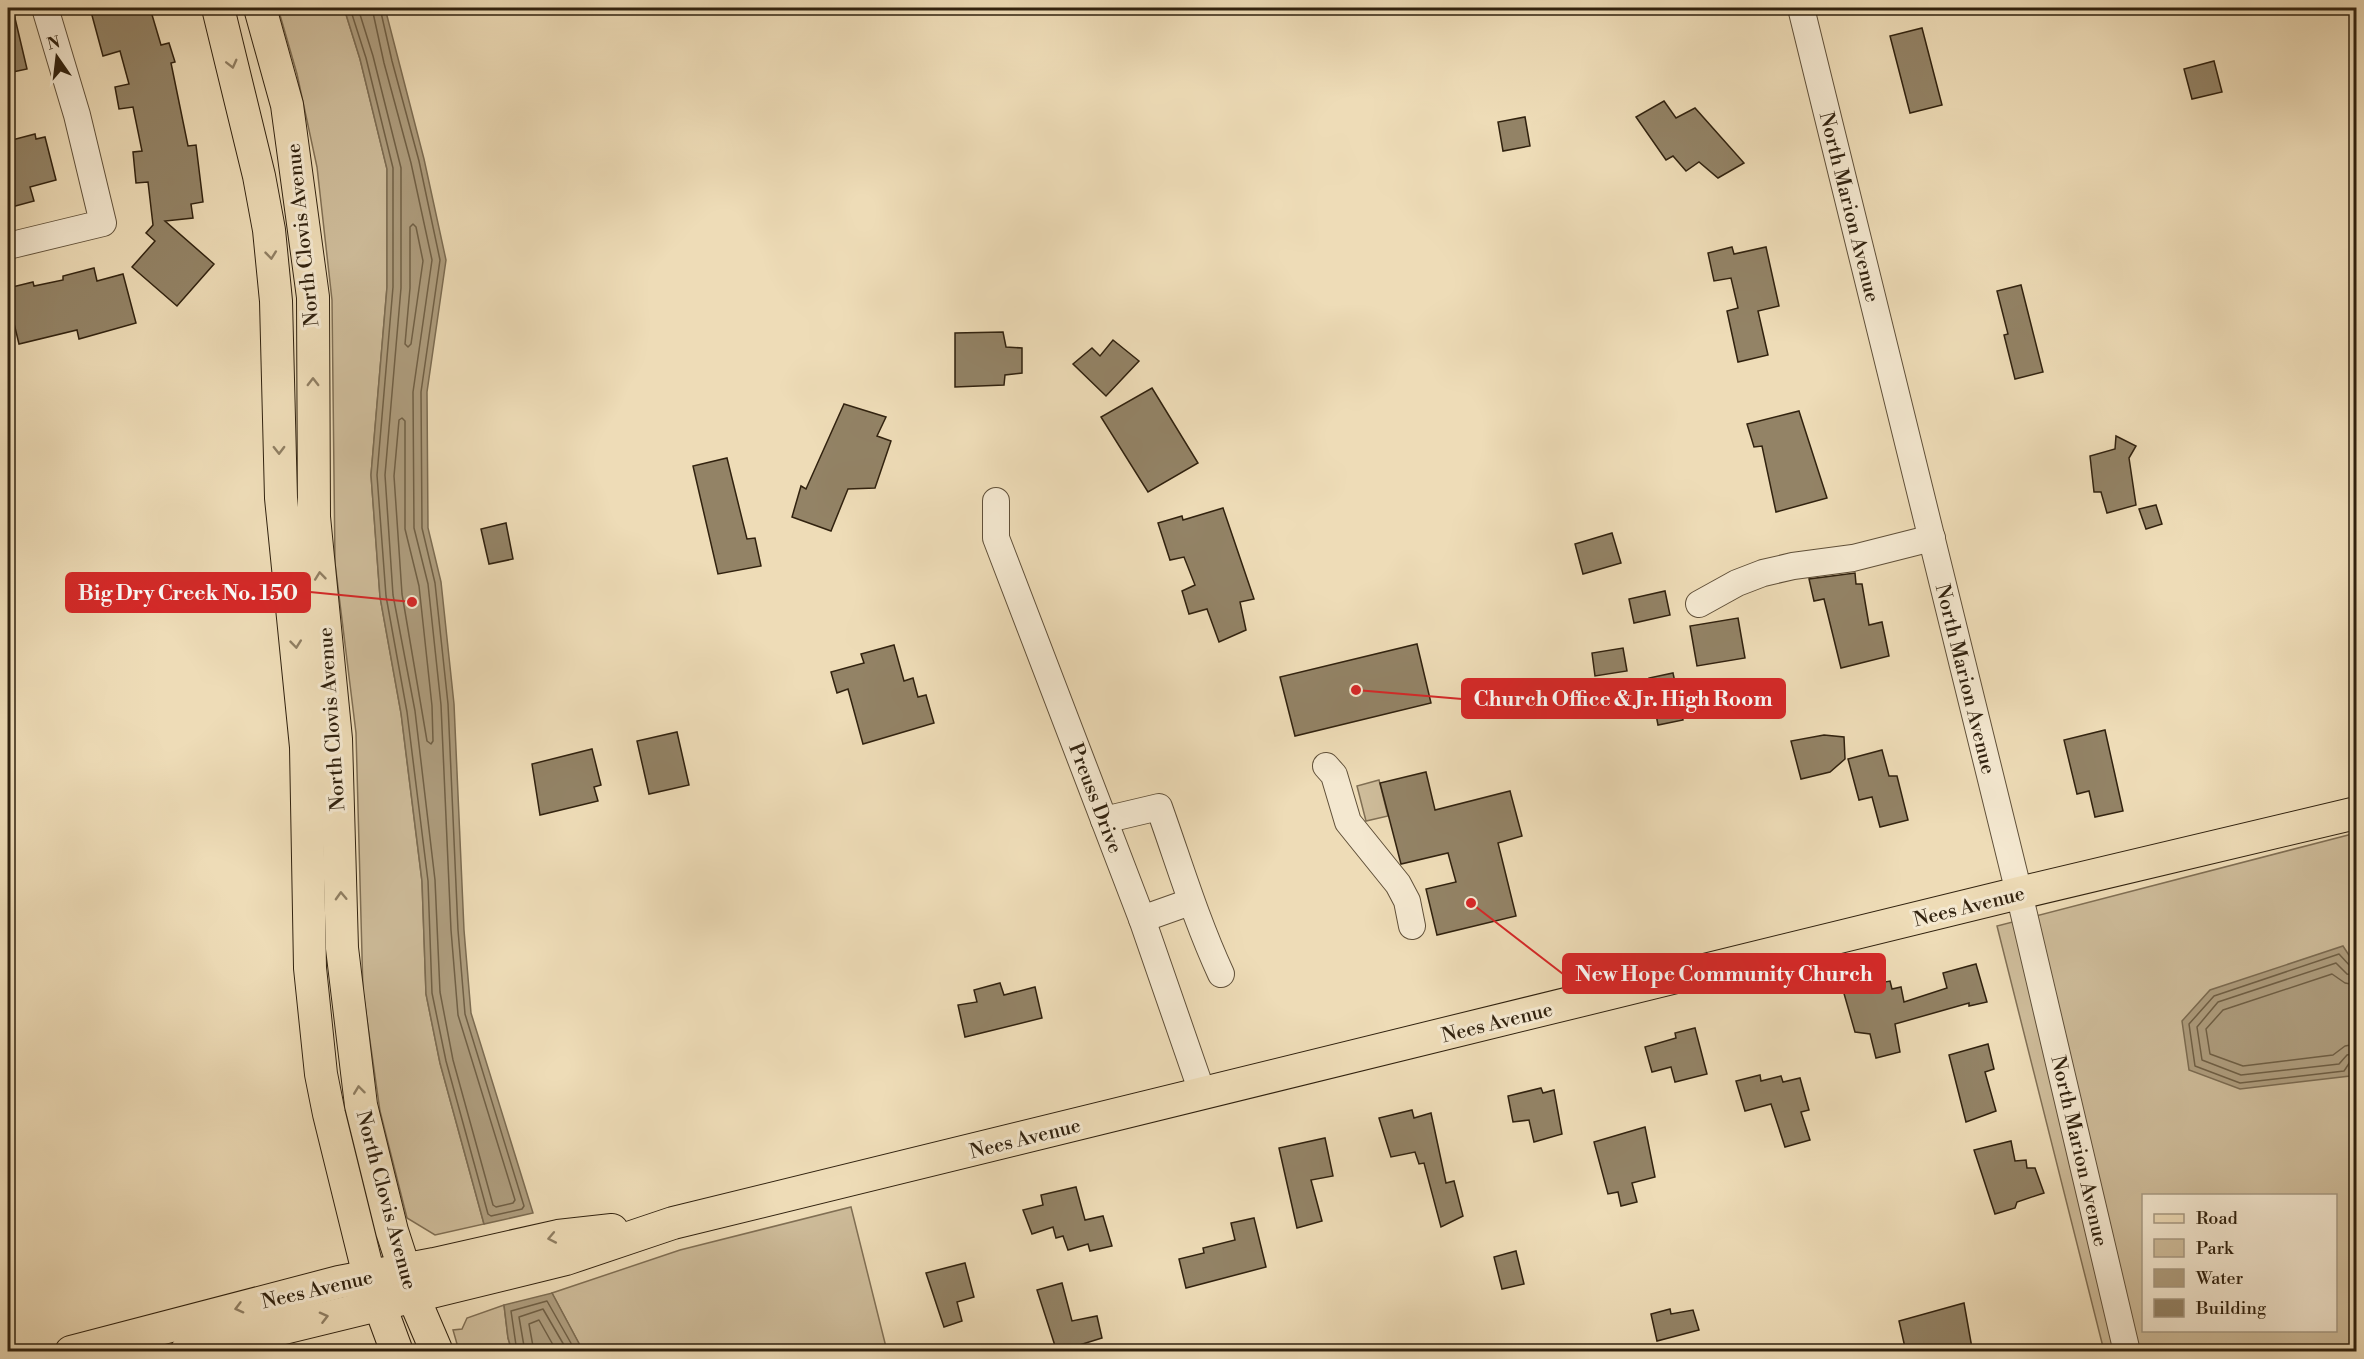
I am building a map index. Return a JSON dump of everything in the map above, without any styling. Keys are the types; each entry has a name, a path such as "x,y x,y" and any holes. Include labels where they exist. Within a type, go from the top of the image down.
{"main road":[{"name":"North Clovis Avenue","path":"218,8 259,176 269,230 276,301 281,498 306,747 312,1002 321,1074 328,1114 374,1290 397,1352"},
{"name":"North Clovis Avenue","path":"260,8 287,105 313,297 314,517 336,739 344,959 361,1105 392,1231 409,1282 437,1352"},
{"name":"Nees Avenue","path":"71,1352 409,1282 558,1236 673,1223 1203,1095 2019,893 2356,813"},
{"name":"Nees Avenue","path":"186,1352 374,1290"}],"street":[{"path":"8,246 103,223 77,115 45,8"},
{"name":"North Marion Avenue","path":"1801,8 2019,893 2127,1352"},
{"name":"Preuss Drive","path":"996,501 996,538 1142,919 1203,1095"},
{"path":"1698,604 1737,583 1763,573 1793,566 1854,558 1932,538"},
{"path":"1326,766 1334,775 1348,822 1398,884 1407,900 1412,927"},
{"path":"1104,820 1159,807 1184,876 1190,902 1221,974"},
{"path":"1142,919 1190,902"}],"green space":[{"path":"278,8 344,8 360,59 387,169 387,287 371,475 380,597 401,713 422,882 426,994 440,1063 484,1224 435,1235 407,1218 380,1111 363,992 356,733 335,563 332,300 317,167 297,74"},
{"path":"1379,780 1388,816 1366,821 1357,786"},
{"path":"2356,833 2356,1351 2104,1351 1997,926"},
{"path":"851,1207 887,1351 583,1351 552,1293 680,1250"},
{"path":"504,1305 512,1351 459,1351 453,1330 462,1329 467,1318"}],"water":[{"path":"344,8 385,8 424,159 446,260 427,392 428,528 441,582 454,704 464,930 471,1013 533,1213 484,1224 440,1063 426,994 422,881 401,713 380,597 371,475 387,287 387,169 360,59"},
{"path":"2343,946 2356,966 2356,1060 2350,1076 2240,1089 2189,1070 2182,1021 2210,990"},
{"path":"552,1293 583,1351 512,1351 504,1305"}],"building":[{"path":"90,8 150,8 161,45 169,43 175,62 171,63 188,146 196,145 203,202 191,204 193,218 165,221 214,264 177,306 132,267 155,241 146,233 153,225 148,182 136,183 133,152 142,151 133,107 119,109 115,87 129,84 120,51 103,56"},
{"path":"14,14 27,69 8,73 8,15"},
{"path":"1922,28 1942,105 1910,113 1890,36"},
{"path":"2214,61 2222,92 2192,99 2184,69"},
{"path":"1664,101 1676,118 1695,108 1744,163 1718,178 1699,162 1686,171 1673,156 1666,160 1636,117"},
{"path":"1525,117 1530,146 1503,151 1498,122"},
{"path":"35,134 36,139 45,137 56,180 30,187 34,201 8,208 8,141"},
{"path":"1732,247 1734,254 1766,247 1779,306 1758,311 1768,355 1738,362 1727,311 1738,308 1731,278 1714,281 1708,253"},
{"path":"94,268 97,281 123,274 136,323 79,339 77,330 19,344 11,311 8,311 8,288 33,282 34,286 63,280 63,276"},
{"path":"2021,285 2043,372 2015,379 2004,335 2008,334 1997,291"},
{"path":"1003,332 1006,347 1022,348 1022,373 1005,375 1004,385 955,387 955,333"},
{"path":"1113,340 1139,361 1106,396 1073,364 1092,348 1100,356"},
{"path":"1152,388 1198,463 1148,492 1101,417"},
{"path":"844,404 886,417 877,436 891,441 875,488 848,489 831,531 792,517 801,486 806,489"},
{"path":"1799,411 1827,498 1776,512 1762,446 1754,447 1747,424"},
{"path":"2116,436 2136,446 2129,458 2136,505 2107,513 2101,492 2094,492 2090,456 2115,449"},
{"path":"727,458 747,539 755,538 761,566 718,574 693,466"},
{"path":"2156,505 2162,524 2146,529 2139,509"},
{"path":"1223,508 1254,599 1240,602 1246,630 1219,642 1207,609 1189,614 1182,591 1195,585 1184,557 1170,560 1158,523 1182,516 1183,520"},
{"path":"506,523 513,559 489,564 481,529"},
{"path":"1612,533 1621,563 1583,574 1575,544"},
{"path":"1855,573 1856,584 1862,584 1869,625 1882,622 1889,656 1841,668 1824,599 1814,601 1809,579"},
{"path":"1665,591 1670,615 1634,623 1629,599"},
{"path":"1738,618 1745,658 1697,666 1690,626"},
{"path":"1417,644 1431,703 1295,736 1280,677"},
{"path":"894,645 904,681 913,678 918,697 926,695 934,723 863,744 848,689 837,693 831,672 864,663 861,654"},
{"path":"1623,648 1627,671 1595,676 1592,653"},
{"path":"1673,673 1683,720 1658,725 1649,678"},
{"path":"2105,730 2123,811 2095,817 2089,791 2077,794 2064,740"},
{"path":"677,732 689,785 649,794 637,741"},
{"path":"1824,735 1844,737 1845,759 1830,772 1801,779 1791,741"},
{"path":"592,749 601,785 594,787 598,801 540,815 532,764"},
{"path":"1882,750 1889,776 1897,776 1908,820 1880,827 1872,797 1859,800 1848,759"},
{"path":"1426,772 1435,810 1510,791 1522,836 1498,843 1516,916 1437,935 1426,889 1456,882 1448,853 1401,864 1380,783"},
{"path":"1976,964 1987,1002 1969,1006 1969,1003 1895,1024 1900,1052 1876,1058 1870,1034 1855,1032 1843,990 1890,981 1892,989 1901,987 1904,1002 1947,988 1943,973"},
{"path":"1000,983 1004,995 1035,987 1042,1018 965,1037 958,1005 977,1002 974,990"},
{"path":"1695,1028 1707,1074 1675,1082 1671,1067 1652,1072 1645,1047 1676,1038 1675,1033"},
{"path":"1988,1044 1994,1069 1985,1072 1996,1111 1966,1122 1949,1055"},
{"path":"1760,1075 1761,1081 1781,1076 1783,1082 1800,1078 1809,1110 1801,1112 1810,1140 1785,1147 1771,1104 1745,1111 1736,1081"},
{"path":"1541,1088 1543,1093 1554,1090 1562,1134 1534,1142 1529,1120 1513,1122 1508,1096"},
{"path":"1412,1110 1414,1118 1431,1113 1446,1183 1454,1181 1463,1216 1441,1227 1424,1163 1419,1164 1415,1152 1391,1157 1379,1118"},
{"path":"1645,1127 1655,1177 1632,1183 1637,1202 1621,1206 1618,1192 1608,1194 1594,1142"},
{"path":"1325,1138 1333,1176 1311,1180 1322,1221 1297,1228 1279,1148"},
{"path":"2011,1141 2015,1161 2026,1160 2027,1168 2035,1168 2044,1193 2017,1202 2015,1208 1995,1214 1974,1150"},
{"path":"1076,1187 1085,1220 1103,1216 1112,1246 1090,1251 1088,1244 1068,1250 1063,1236 1056,1238 1053,1227 1032,1234 1023,1210 1043,1205 1041,1195"},
{"path":"1254,1218 1266,1267 1186,1288 1179,1259 1204,1253 1203,1248 1235,1240 1231,1223"},
{"path":"1516,1251 1524,1284 1502,1289 1494,1257"},
{"path":"965,1263 974,1297 957,1302 962,1321 944,1327 926,1273"},
{"path":"1062,1283 1072,1321 1097,1316 1102,1338 1057,1352 1037,1290"},
{"path":"1964,1303 1972,1348 1960,1352 1906,1352 1899,1321"},
{"path":"1670,1309 1671,1314 1693,1310 1699,1330 1657,1341 1651,1314"}],"place":[{"name":"Big Dry Creek No. 150","path":"412,602"},
{"name":"Church Office & Jr. High Room","path":"1356,690"},
{"name":"New Hope Community Church","path":"1471,903"}]}
